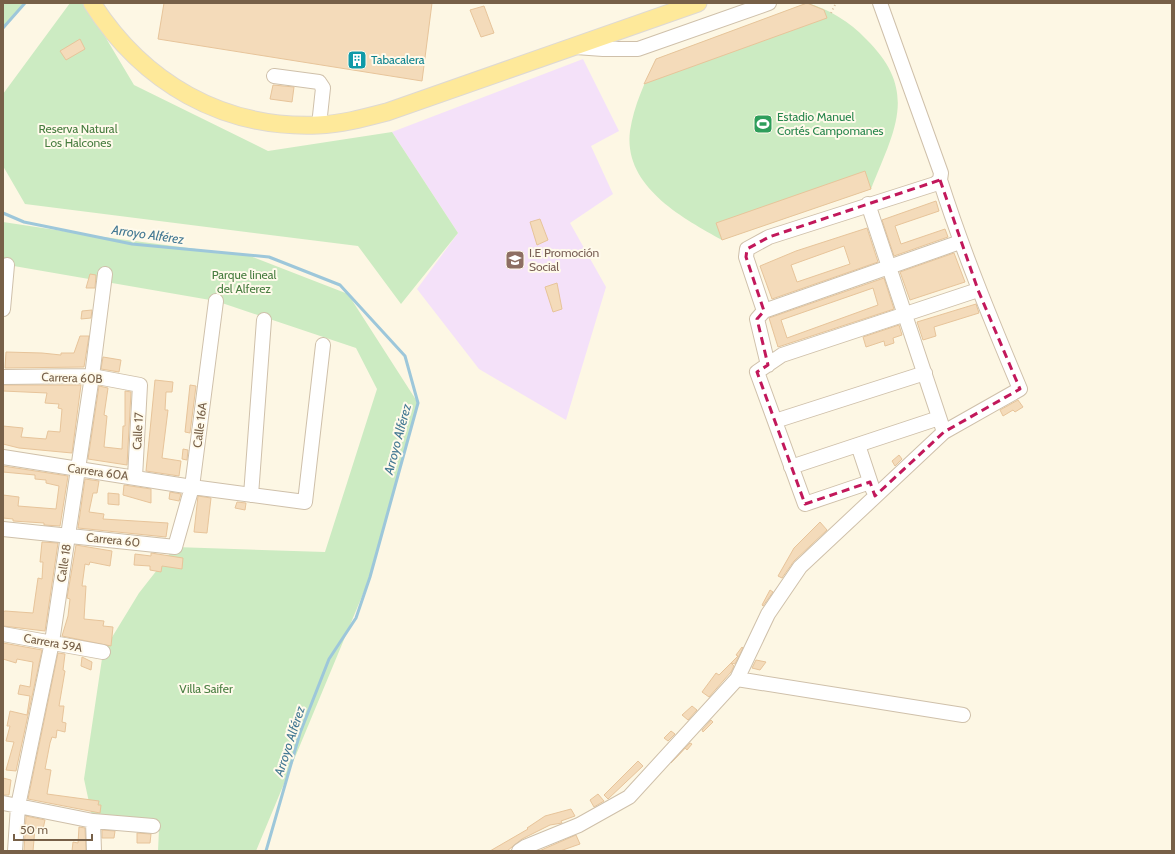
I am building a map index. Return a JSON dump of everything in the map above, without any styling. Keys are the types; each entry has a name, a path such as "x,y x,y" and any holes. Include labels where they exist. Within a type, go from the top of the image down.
{"main road":[{"path":"92,3 101,17 133,53 166,81 197,101 213,109 250,120 283,124 319,125 349,121 387,112 698,3"}],"street":[{"path":"576,47 603,50 638,49 769,3"},
{"path":"519,851 525,847 579,825 629,797 737,679 768,614 800,567 944,432 1020,389 978,290 960,242 940,180 941,173 880,3"},
{"path":"274,76 319,82 323,88 319,125"},
{"path":"764,311 746,257 747,249 769,237 868,204 935,184 940,180"},
{"path":"868,204 944,432"},
{"path":"768,365 757,318 764,311 960,242"},
{"path":"3,309 7,265"},
{"name":"Calle 18","path":"15,851 18,806 52,642 92,376 105,274"},
{"path":"870,482 805,504 757,372 782,355 978,290"},
{"name":"Calle 16A","path":"175,547 192,487 216,301"},
{"path":"251,495 264,320"},
{"name":"Carrera 60A","path":"3,457 192,487 305,502 323,345"},
{"path":"775,421 924,373"},
{"name":"Carrera 60B","path":"3,376 92,376 140,385"},
{"name":"Calle 17","path":"135,477 140,385"},
{"path":"792,467 940,418"},
{"path":"858,445 875,496"},
{"name":"Carrera 60","path":"3,529 175,547"},
{"name":"Carrera 59A","path":"3,634 102,652"},
{"path":"737,679 963,715"},
{"path":"3,803 93,822 153,826"},
{"path":"93,822 94,851"}],"path":[{"path":"831,13 836,3"}],"highlighted area":[{"path":"940,180 978,290 1020,389 944,432 875,496 870,482 805,504 757,372 768,365 757,319 764,311 746,257 747,249 769,237"}],"shaded area":[{"name":"I.E Promoción Social","path":"583,59 619,131 591,146 613,194 570,223 606,287 566,420 479,369 417,289 458,233 392,132"}],"green space":[{"path":"3,3 25,3 3,28"},
{"name":"Reserva Natural Los Halcones","path":"70,3 85,3 134,85 268,151 392,132 458,233 401,304 358,246 25,204 3,166 3,94"},
{"name":"Estadio Manuel Cortés Campomanes","path":"807,3 839,17 853,27 866,39 882,58 893,76 897,93 897,111 894,129 888,148 871,189 722,240 673,210 658,198 645,184 636,168 630,151 630,131 637,103 656,59"},
{"name":"Villa Saifer","path":"3,222 250,256 348,294 418,403 370,577 256,851 158,851 159,829 153,826 93,821 84,779 103,652 139,593 175,547 325,552 377,389 356,348 216,301 8,265 3,271"}],"building":[{"name":"Tabacalera","path":"164,3 432,3 422,81 158,39"},
{"path":"807,3 824,10 827,18 644,84 656,59"},
{"path":"484,6 494,33 481,37 470,10"},
{"path":"80,39 85,49 66,60 60,51"},
{"path":"273,85 294,87 292,102 270,99"},
{"path":"865,171 871,189 722,240 716,223"},
{"path":"936,201 939,211 895,226 901,244 945,229 948,237 894,256 882,220"},
{"path":"540,219 548,240 537,245 530,222"},
{"path":"867,228 878,262 772,299 760,266 796,251","holes":["844,246 850,264 797,282 791,265"]},
{"path":"954,253 965,282 910,300 900,272"},
{"path":"90,274 96,275 95,288 86,288"},
{"path":"884,278 894,309 778,347 769,318","holes":["873,288 878,305 787,338 781,320"]},
{"path":"557,283 562,309 553,312 545,287"},
{"path":"976,304 979,313 934,327 936,336 923,340 917,322"},
{"path":"92,310 91,318 81,319 82,311"},
{"path":"899,325 902,335 893,338 894,343 885,346 884,341 866,347 863,337"},
{"path":"80,336 89,336 84,367 5,368 6,352 61,355 61,353 74,353"},
{"path":"103,357 121,360 119,372 101,369"},
{"path":"155,380 173,382 172,392 166,392 165,410 168,410 162,458 181,461 179,476 146,471"},
{"path":"3,385 81,385 72,453 19,448 3,444 3,426 23,428 21,437 46,439 48,431 60,432 62,409 58,408 59,404 45,403 47,393 3,391"},
{"path":"190,385 196,386 190,433 185,432"},
{"path":"99,386 108,388 104,415 107,416 104,447 122,449 123,426 125,426 125,391 131,392 127,465 88,459"},
{"path":"1018,400 1023,407 1015,412 1013,410 1003,416 1000,410"},
{"path":"183,449 188,450 187,460 182,459"},
{"path":"899,455 902,459 895,466 892,461"},
{"path":"3,466 68,476 60,526 44,525 44,523 13,521 13,519 3,518 3,495 19,497 18,506 56,509 59,486 46,483 46,480 35,479 35,475 3,472"},
{"path":"85,479 99,481 97,493 93,493 89,512 104,514 103,519 168,523 166,537 78,528"},
{"path":"124,485 151,489 151,503 123,495"},
{"path":"170,492 181,494 179,501 169,499"},
{"path":"108,493 119,494 119,505 108,504"},
{"path":"198,496 211,498 207,533 194,532"},
{"path":"237,502 246,503 245,510 235,508"},
{"path":"820,522 827,530 794,561 782,578 778,576 794,548"},
{"path":"42,542 58,543 45,631 3,626 3,612 5,611 33,613 38,578 42,579 43,562 40,562"},
{"path":"76,545 112,551 110,566 90,562 89,565 85,564 82,586 86,586 84,619 104,621 103,626 113,627 111,646 62,636 68,616 70,599 67,598"},
{"path":"151,553 183,558 182,569 162,566 161,572 150,570 150,566 134,565 135,554 151,556"},
{"path":"770,590 773,592 763,606 762,605"},
{"path":"3,643 42,650 16,771 6,770 14,742 6,741 10,726 7,726 10,711 27,715 30,696 18,694 20,685 30,687 33,662 17,659 16,663 3,659"},
{"path":"742,647 743,648 735,664 731,663 738,656 736,655"},
{"path":"58,653 65,654 63,670 65,671 59,706 64,706 62,722 66,723 65,732 57,730 56,738 52,737 50,743 45,769 51,770 47,794 99,801 98,805 101,805 100,813 28,799"},
{"path":"82,657 92,662 91,670 81,666"},
{"path":"756,660 766,662 760,670 752,668"},
{"path":"731,663 734,666 731,672 709,697 702,692 716,673 719,675"},
{"path":"692,706 697,710 688,720 682,715"},
{"path":"711,720 713,722 703,732 702,730"},
{"path":"671,731 675,734 668,741 664,738"},
{"path":"690,743 692,744 687,750 685,748"},
{"path":"638,761 643,766 608,799 604,795"},
{"path":"3,778 11,780 9,795 3,795"},
{"path":"598,794 604,801 594,807 590,800"},
{"path":"571,809 575,816 561,821 562,823 550,825 522,839 507,851 490,851 528,829 527,828 545,816"},
{"path":"26,816 45,820 43,829 35,828 33,851 24,851"},
{"path":"79,827 85,828 86,851 72,851 73,842 78,843"},
{"path":"102,830 115,831 114,838 102,838"},
{"path":"137,833 151,834 150,843 137,843"},
{"path":"576,835 580,844 560,851 539,851"}],"waterway":[{"name":"Arroyo Alférez","path":"3,28 25,3"},
{"name":"Arroyo Alférez","path":"3,213 24,222 132,244 269,257 340,285 405,356 418,403 370,577 356,618 329,659 300,733 266,851"}],"place":[{"name":"Tabacalera","path":"357,60"},
{"name":"Estadio Manuel Cortés Campomanes","path":"763,124"},
{"name":"I.E Promoción Social","path":"515,260"}],"park label":[{"name":"Parque lineal del Alferez","path":"244,282"}]}
